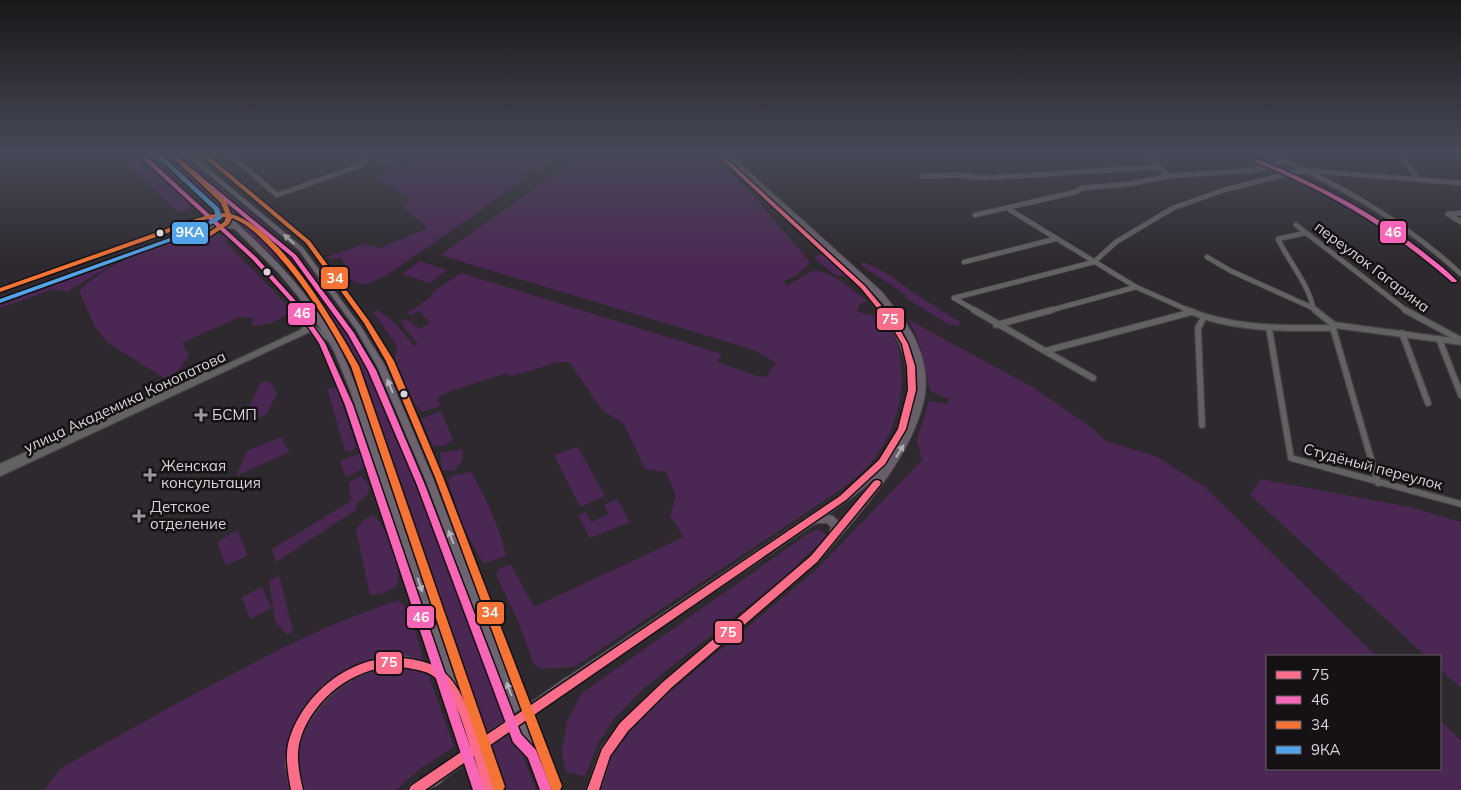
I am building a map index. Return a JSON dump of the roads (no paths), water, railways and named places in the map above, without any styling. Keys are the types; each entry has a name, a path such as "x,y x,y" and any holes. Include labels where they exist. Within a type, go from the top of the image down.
{"highway":[{"path":"415,790 570,682 809,522 873,474 896,442 911,405 913,381 909,357 897,329 868,292 756,189"},
{"path":"593,790 606,753 624,727 667,686 814,560 833,538 892,464 914,424 919,407 921,382 918,358 908,332 879,294 763,189"},
{"path":"809,522 822,518 832,521 836,526 833,538"},
{"path":"298,790 290,762 295,736 310,710 331,687 373,664 410,663 431,669 444,680 457,697 490,790"}],"main road":[{"path":"194,189 272,261 304,301 330,339 359,405 457,697"},
{"path":"228,189 301,249 359,328 381,366 430,481 547,790"},
{"path":"0,301 197,230 219,218 217,209"},
{"path":"197,230 225,225 239,229"}],"street":[{"path":"270,189 277,195 294,189"},
{"path":"975,215 1010,210 1030,202 1076,192 1081,189"},
{"path":"1094,378 996,325 954,298 1094,262 1116,242 1173,208 1228,189"},
{"path":"1341,189 1404,227 1461,274"},
{"path":"1010,210 1136,287 1204,317 1269,328 1334,327 1461,341"},
{"path":"1461,213 1448,214 1461,222"},
{"name":"переулок Гагарина","path":"1296,225 1395,303 1416,317 1461,341"},
{"path":"1305,233 1278,239 1289,262 1311,295 1314,308"},
{"path":"964,262 1055,239"},
{"path":"1207,256 1231,271 1314,308 1334,327 1378,483"},
{"path":"996,325 1136,287"},
{"path":"296,335 304,329 310,319 304,301"},
{"path":"1045,352 1192,312"},
{"path":"1202,425 1198,328 1204,317"},
{"name":"Студёный переулок","path":"1269,328 1290,458 1461,504"},
{"path":"296,335 314,329 330,339"},
{"path":"1402,333 1428,403"},
{"name":"улица Академика Конопатова","path":"0,473 296,335"},
{"path":"1439,339 1461,395"},
{"name":"улица Академика Конопатова","path":"0,467 232,363 260,353"},
{"path":"526,734 541,748 557,790"}],"place":[{"name":"БСМП","path":"201,415"},
{"name":"Женская консультация","path":"150,475"},
{"name":"Детское отделение","path":"139,516"}]}
